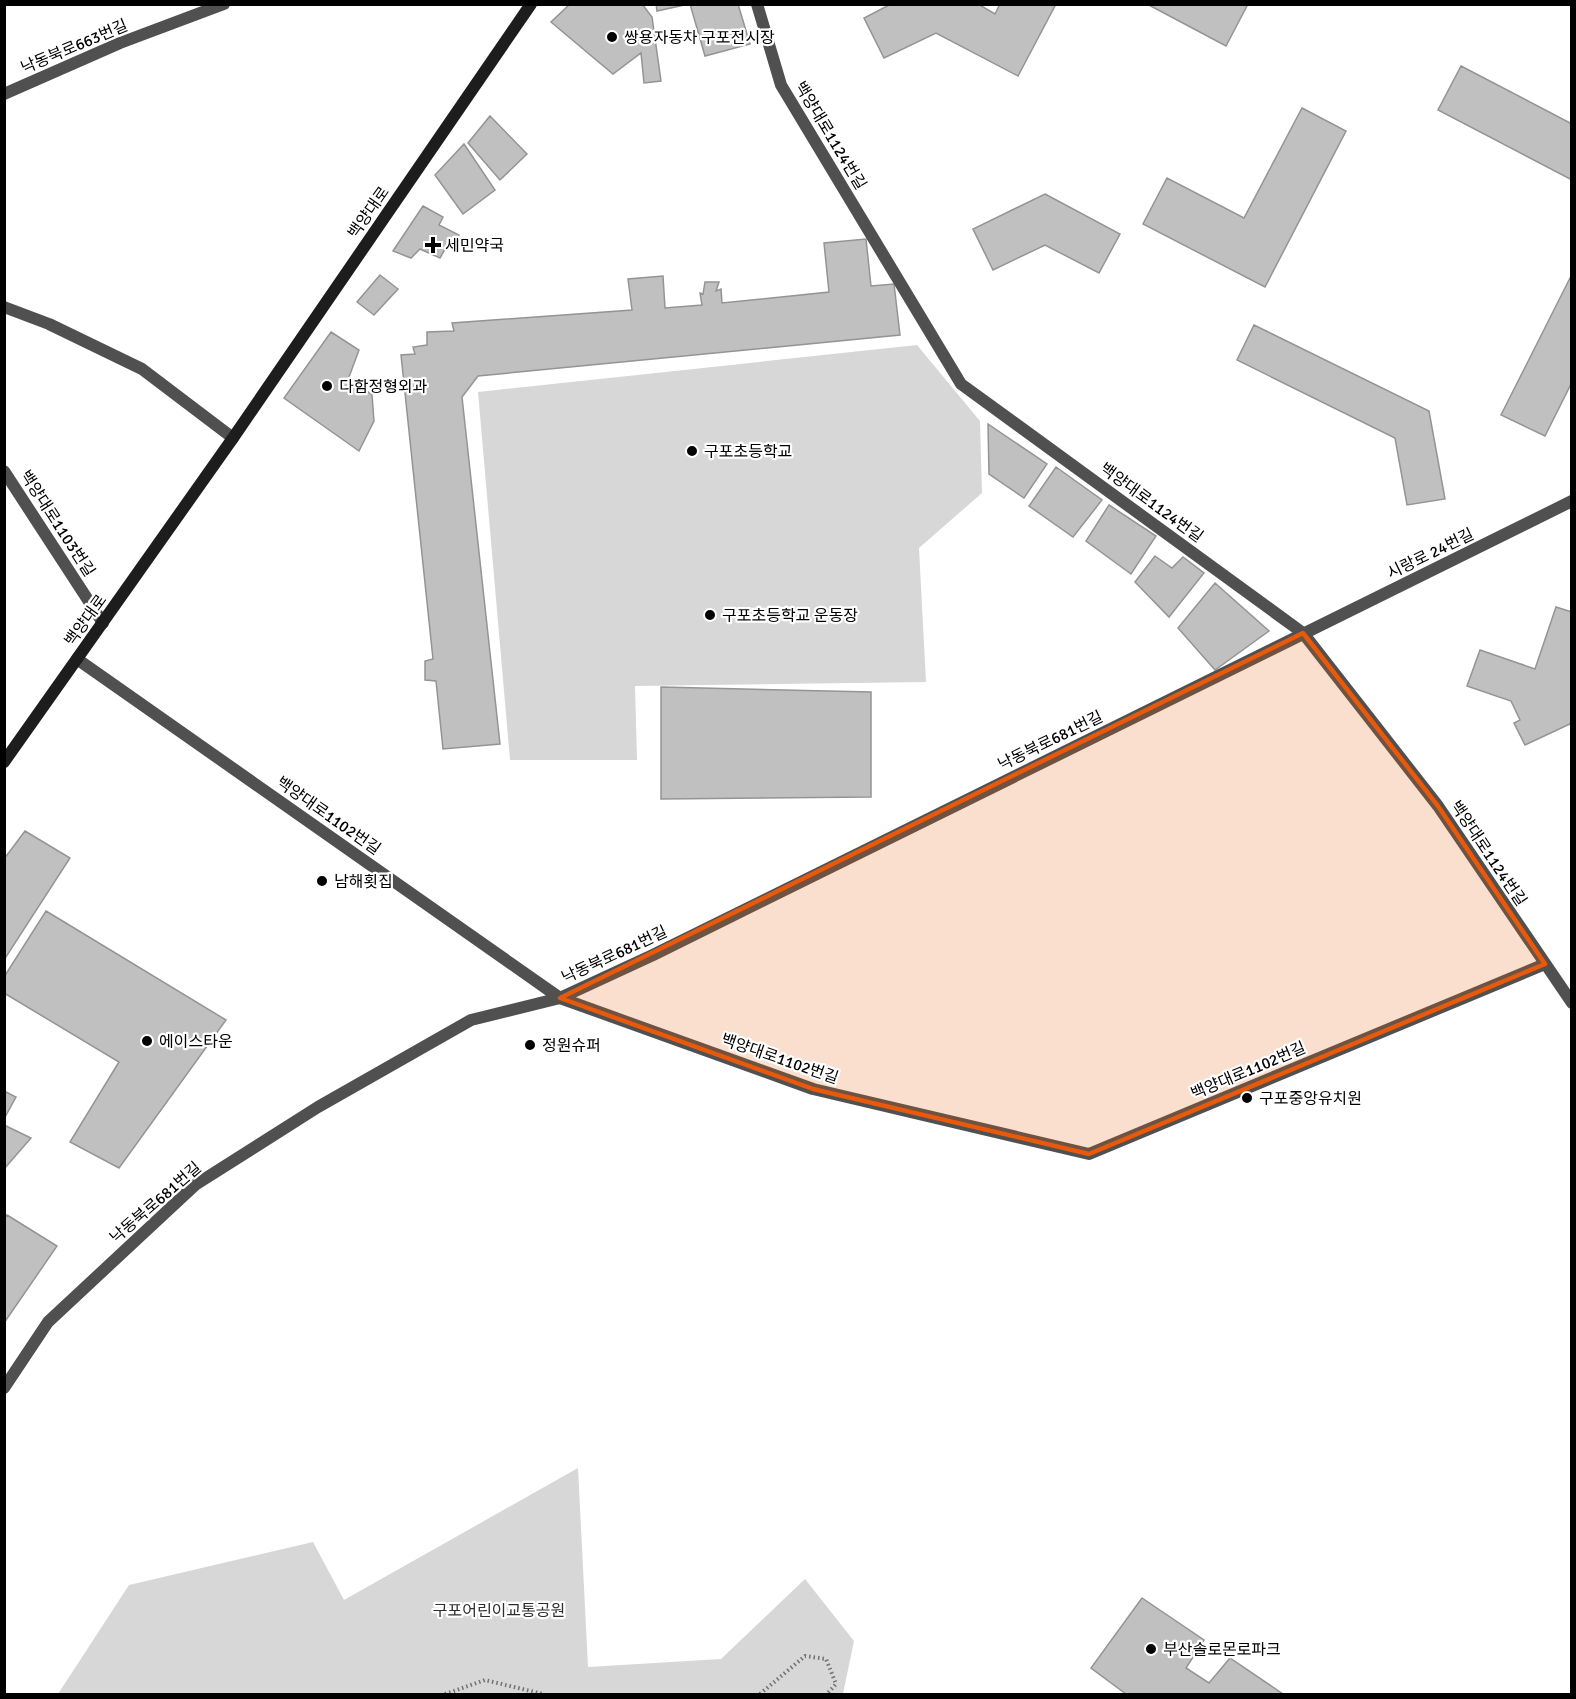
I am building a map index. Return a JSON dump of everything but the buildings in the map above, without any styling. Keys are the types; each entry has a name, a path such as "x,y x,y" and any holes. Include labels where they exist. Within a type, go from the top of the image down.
{"main road":[{"name":"백양대로","path":"4,762 233,438 525,8"}],"street":[{"name":"낙동북로663번길","path":"4,94 120,43 224,4"},
{"name":"백양대로1124번길","path":"757,4 781,85 961,384 1303,633 1438,806 1572,1003"},
{"path":"4,307 49,324 142,369 233,438"},
{"name":"백양대로1103번길","path":"4,471 103,623"},
{"name":"시랑로 24번길","path":"1303,633 1572,501"},
{"name":"낙동북로681번길","path":"4,1388 48,1322 195,1185 318,1107 471,1020 561,998 653,955 1303,633"},
{"name":"백양대로1102번길","path":"77,659 561,998 813,1089 1089,1154 1545,964"}],"path":[{"path":"760,1695 805,1656 826,1659 836,1684 827,1695"},
{"path":"445,1695 485,1680 543,1695"}],"highlighted area":[{"path":"1303,633 1438,806 1545,964 1089,1154 813,1089 560,998"}],"green space":[{"name":"구포초등학교 운동장","path":"917,345 980,421 982,493 919,548 926,682 635,686 637,760 510,760 478,392"},
{"name":"구포어린이교통공원","path":"578,1468 588,1667 721,1659 805,1579 854,1641 843,1694 58,1694 129,1585 313,1542 344,1600"}],"place":[{"name":"쌍용자동차 구포전시장","path":"612,37"},
{"name":"세민약국","path":"433,245"},
{"name":"다함정형외과","path":"327,386"},
{"name":"구포초등학교","path":"692,451"},
{"name":"구포초등학교 운동장","path":"710,615"},
{"name":"남해횟집","path":"322,881"},
{"name":"에이스타운","path":"147,1041"},
{"name":"정원슈퍼","path":"530,1045"},
{"name":"구포중앙유치원","path":"1247,1098"},
{"name":"부산솔로몬로파크","path":"1151,1649"}]}
